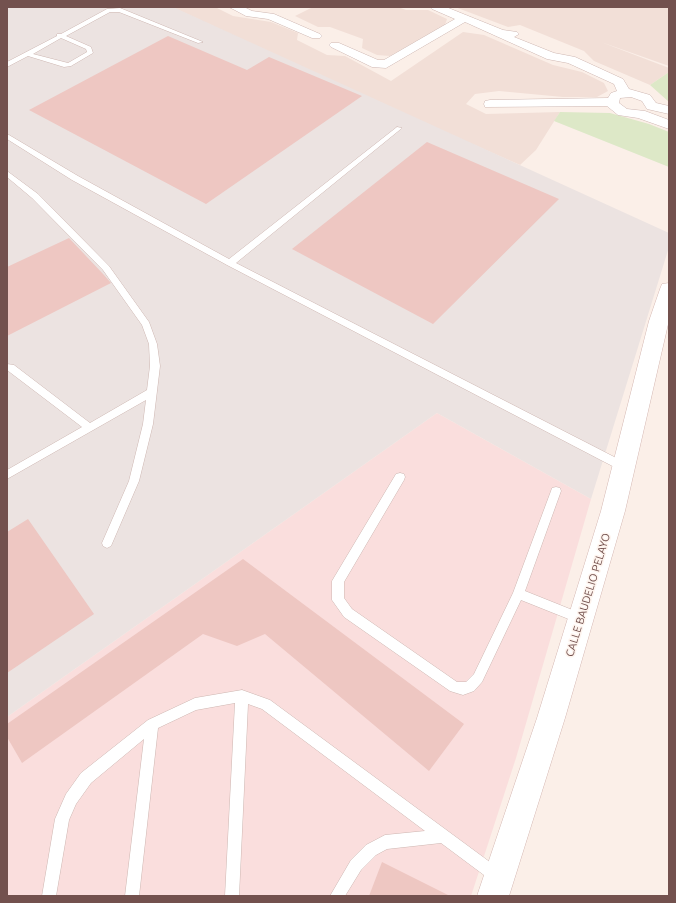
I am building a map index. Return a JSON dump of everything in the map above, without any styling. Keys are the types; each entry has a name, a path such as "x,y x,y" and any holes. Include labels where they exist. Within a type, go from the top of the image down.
{"street":[{"path":"234,7 250,14 270,16 316,36 311,41 315,45 326,48 335,45 376,64 386,64 464,18"},
{"path":"436,7 501,33 509,39 551,56 571,60 633,93 646,98 652,106 669,110"},
{"path":"270,16 283,10"},
{"path":"612,102 622,87"},
{"path":"490,104 612,102"},
{"path":"612,102 613,105 623,112 640,114 669,125"},
{"path":"640,114 647,112 652,106"},
{"name":"CALLE BAUDELIO PELAYO","path":"496,887 551,718 613,511 659,321 669,289"}],"lane":[{"path":"7,65 103,12 113,9 120,10 200,42"},
{"path":"27,54 66,65 90,53 89,48 59,36"},
{"path":"230,263 399,128"},
{"path":"7,136 75,178 230,263 624,467"},
{"path":"7,173 36,196 106,268 146,324 153,344 156,366 148,424 134,481 107,543"},
{"path":"7,367 12,367 89,427"},
{"path":"7,476 89,427 152,392"},
{"path":"400,477 338,581 338,600 348,613 454,687 462,689 470,686 478,678 518,594 556,491"},
{"path":"518,594 581,619"},
{"path":"49,896 62,819 71,799 86,778 152,724 195,704 242,696 266,704 443,836 496,887"},
{"path":"232,896 242,696"},
{"path":"132,896 152,724"},
{"path":"337,896 356,865 371,850 385,842 443,836"}],"shaded area":[{"path":"7,7 173,7 669,233 669,247 591,499 437,413 7,717"},
{"path":"172,7 215,7 233,16 271,22 298,33 297,40 327,55 345,56 391,81 463,32 484,35 553,65 582,72 604,83 608,91 597,97 563,97 499,91 475,94 466,104 486,114 560,112 536,150 520,165 381,104"},
{"path":"313,7 398,7 406,10 428,10 447,19 445,25 390,56 377,55 362,48 363,39 330,27 318,27 295,16"},
{"path":"455,7 669,7 669,66 601,42 669,68 669,72 650,85 594,61 584,51 520,25 508,27"},
{"path":"437,413 591,499 516,758 471,896 7,896 7,717"}],"green space":[{"path":"669,72 669,102 650,85"},
{"path":"560,112 610,113 649,124 669,132 669,167 554,121"}],"building":[{"path":"168,36 247,70 269,57 362,96 206,204 29,110"},
{"path":"427,142 559,199 433,324 292,249"},
{"path":"69,238 111,283 7,336 7,267"},
{"path":"28,519 94,614 7,673 7,532"},
{"path":"243,559 464,724 429,771 265,634 237,646 203,634 22,763 7,737 7,724"},
{"path":"382,862 450,896 369,896"}]}
